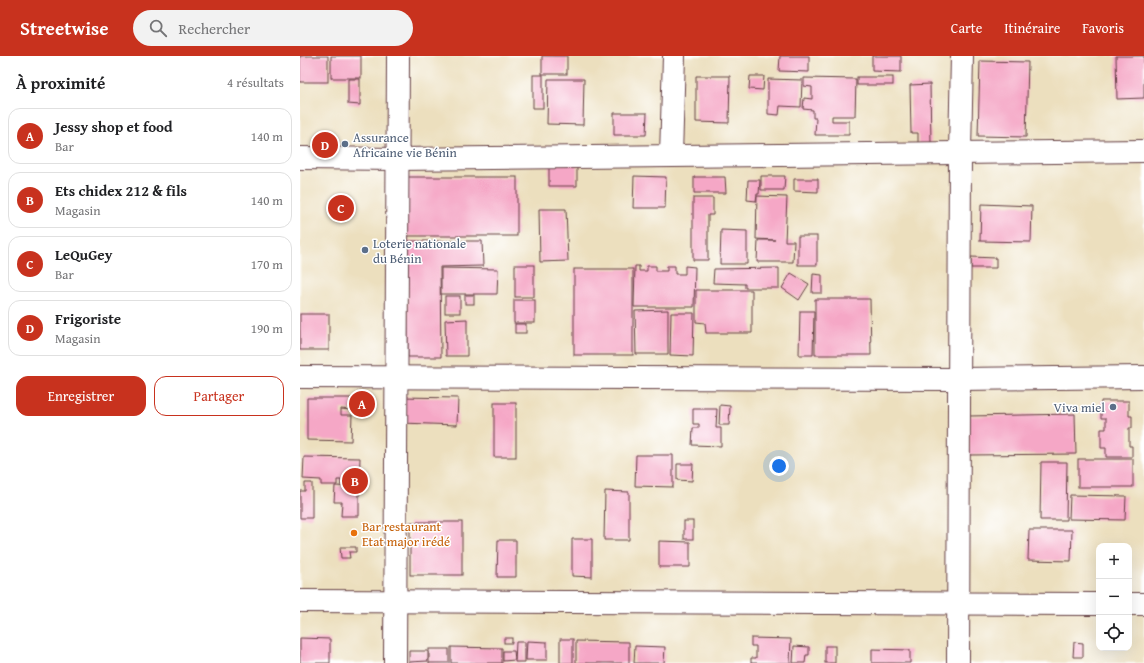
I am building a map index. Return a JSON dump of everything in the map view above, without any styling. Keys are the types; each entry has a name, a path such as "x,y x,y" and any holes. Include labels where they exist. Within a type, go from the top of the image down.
{"street":[{"path":"395,663 398,56"},
{"path":"671,155 674,56"},
{"path":"958,663 960,152 962,56"},
{"path":"300,158 398,159 1144,151"},
{"path":"300,377 959,379 1144,377"},
{"path":"300,601 1096,604"},
{"path":"1132,604 1144,604"}],"building":[{"path":"300,56 328,56 328,82 300,82"},
{"path":"331,56 361,56 361,78 331,78"},
{"path":"542,56 567,56 567,74 542,74"},
{"path":"780,56 809,56 809,72 779,71"},
{"path":"872,56 901,56 901,72 872,71"},
{"path":"1116,56 1144,56 1144,98 1117,99"},
{"path":"980,61 1028,62 1026,137 978,136"},
{"path":"533,75 543,75 543,108 533,108"},
{"path":"696,76 730,76 729,123 696,122"},
{"path":"750,76 764,76 763,90 749,89"},
{"path":"857,77 893,77 893,85 857,85"},
{"path":"804,78 856,79 855,116 832,116 832,121 849,121 849,135 815,135 816,118 813,118 813,110 803,109 804,98 812,99 812,87 804,86"},
{"path":"348,79 360,79 360,105 348,104"},
{"path":"548,79 584,79 583,125 547,124"},
{"path":"768,79 802,80 801,107 780,106 779,115 768,114"},
{"path":"930,84 931,144 918,144 918,133 911,133 910,85"},
{"path":"614,113 647,113 646,135 614,135"},
{"path":"549,157 577,158 577,186 549,186"},
{"path":"634,176 666,177 665,208 633,208"},
{"path":"761,176 785,176 784,190 761,190"},
{"path":"403,177 517,177 517,236 403,236"},
{"path":"694,177 725,177 726,193 694,193"},
{"path":"794,179 818,179 818,192 794,191"},
{"path":"748,180 760,180 759,194 757,194 756,201 747,200"},
{"path":"757,196 787,197 785,241 794,241 793,262 757,262 758,240 775,240 756,239"},
{"path":"693,198 713,198 713,215 708,215 708,260 693,260"},
{"path":"981,204 1032,206 1031,242 980,241"},
{"path":"539,209 566,209 568,261 540,262"},
{"path":"721,230 747,231 747,264 720,264"},
{"path":"798,236 817,236 817,265 798,265"},
{"path":"407,241 482,241 483,266 440,267 441,357 408,357"},
{"path":"971,257 996,258 996,268 971,268"},
{"path":"515,265 534,265 534,297 515,297"},
{"path":"635,266 639,266 639,271 647,271 647,266 656,266 656,271 667,271 667,266 675,266 675,274 685,274 685,266 695,267 694,307 634,307"},
{"path":"441,268 498,269 497,294 441,294"},
{"path":"779,268 779,288 745,288 745,284 713,283 714,269"},
{"path":"574,269 633,269 633,355 574,355"},
{"path":"791,273 809,284 799,300 782,288"},
{"path":"813,274 822,275 822,293 812,293"},
{"path":"696,290 752,290 752,333 706,333 705,323 696,322"},
{"path":"465,295 474,295 474,304 465,304"},
{"path":"445,296 460,296 460,313 445,313"},
{"path":"815,299 870,299 871,355 815,355"},
{"path":"514,300 535,300 535,323 514,323"},
{"path":"668,310 668,354 636,354 635,311"},
{"path":"800,311 814,311 813,355 799,355"},
{"path":"671,313 694,313 693,356 670,355"},
{"path":"300,314 329,314 329,350 300,350"},
{"path":"467,319 467,356 446,356 445,320"},
{"path":"515,324 526,324 526,333 515,333"},
{"path":"402,397 458,398 457,425 402,423"},
{"path":"307,398 352,398 352,410 341,409 341,415 352,415 351,441 307,440"},
{"path":"1101,401 1129,401 1129,416 1132,416 1132,428 1129,428 1129,446 1132,446 1132,457 1106,457 1106,448 1101,448 1101,429 1106,429 1106,418 1101,418"},
{"path":"494,403 516,403 516,457 494,457"},
{"path":"720,405 730,406 729,425 719,425"},
{"path":"693,409 717,409 716,428 721,428 721,446 692,445 693,428 699,428 699,424 693,424"},
{"path":"1075,414 1076,454 969,455 969,416"},
{"path":"636,455 673,455 673,487 635,486"},
{"path":"304,457 360,458 359,485 341,485 341,480 337,480 337,485 321,485 321,480 303,479"},
{"path":"1078,459 1133,459 1133,487 1078,487"},
{"path":"1041,462 1067,462 1066,520 1040,520"},
{"path":"677,464 693,464 692,481 677,480"},
{"path":"305,483 312,483 312,518 300,518 300,491 305,491"},
{"path":"335,486 359,487 359,516 341,516 342,502 334,502"},
{"path":"605,491 629,492 629,540 604,540"},
{"path":"1070,495 1126,496 1125,520 1069,519"},
{"path":"684,521 693,521 693,539 684,539"},
{"path":"410,522 462,522 462,575 410,575"},
{"path":"1029,530 1072,530 1071,561 1028,560"},
{"path":"572,539 592,539 592,577 572,576"},
{"path":"498,540 516,540 516,577 497,577"},
{"path":"659,541 690,542 690,567 659,567"},
{"path":"340,547 356,547 356,552 349,552 350,558 341,558"},
{"path":"300,638 330,639 330,663 300,663"},
{"path":"504,638 512,638 512,643 504,643"},
{"path":"751,638 791,639 790,663 751,663 751,658 756,658 756,646 751,646"},
{"path":"560,639 573,639 573,663 560,663"},
{"path":"527,641 547,642 547,660 526,660"},
{"path":"576,641 629,642 629,663 576,663"},
{"path":"516,642 525,642 525,662 515,662"},
{"path":"1074,642 1083,643 1083,657 1073,657"},
{"path":"635,646 665,647 664,663 634,663"},
{"path":"794,646 809,647 809,655 806,655 805,663 793,663"},
{"path":"825,646 835,646 835,663 825,663"},
{"path":"451,647 502,648 502,663 451,663"},
{"path":"429,649 449,649 449,663 429,663"},
{"path":"872,649 910,650 910,663 872,663"},
{"path":"409,651 428,651 428,661 409,662"},
{"path":"503,651 514,651 515,660 503,661"}],"place":[{"name":"Assurance Africaine vie Bénin","path":"345,144"},
{"name":"Frigoriste","path":"325,145"},
{"name":"LeQuGey","path":"341,208"},
{"name":"Loterie nationale du Bénin","path":"365,250"},
{"name":"Jessy shop et food","path":"362,404"},
{"name":"Viva miel","path":"1113,407"},
{"name":"Ets chidex 212 & fils","path":"355,481"},
{"name":"Bar restaurant Etat major irédé","path":"354,533"}]}
